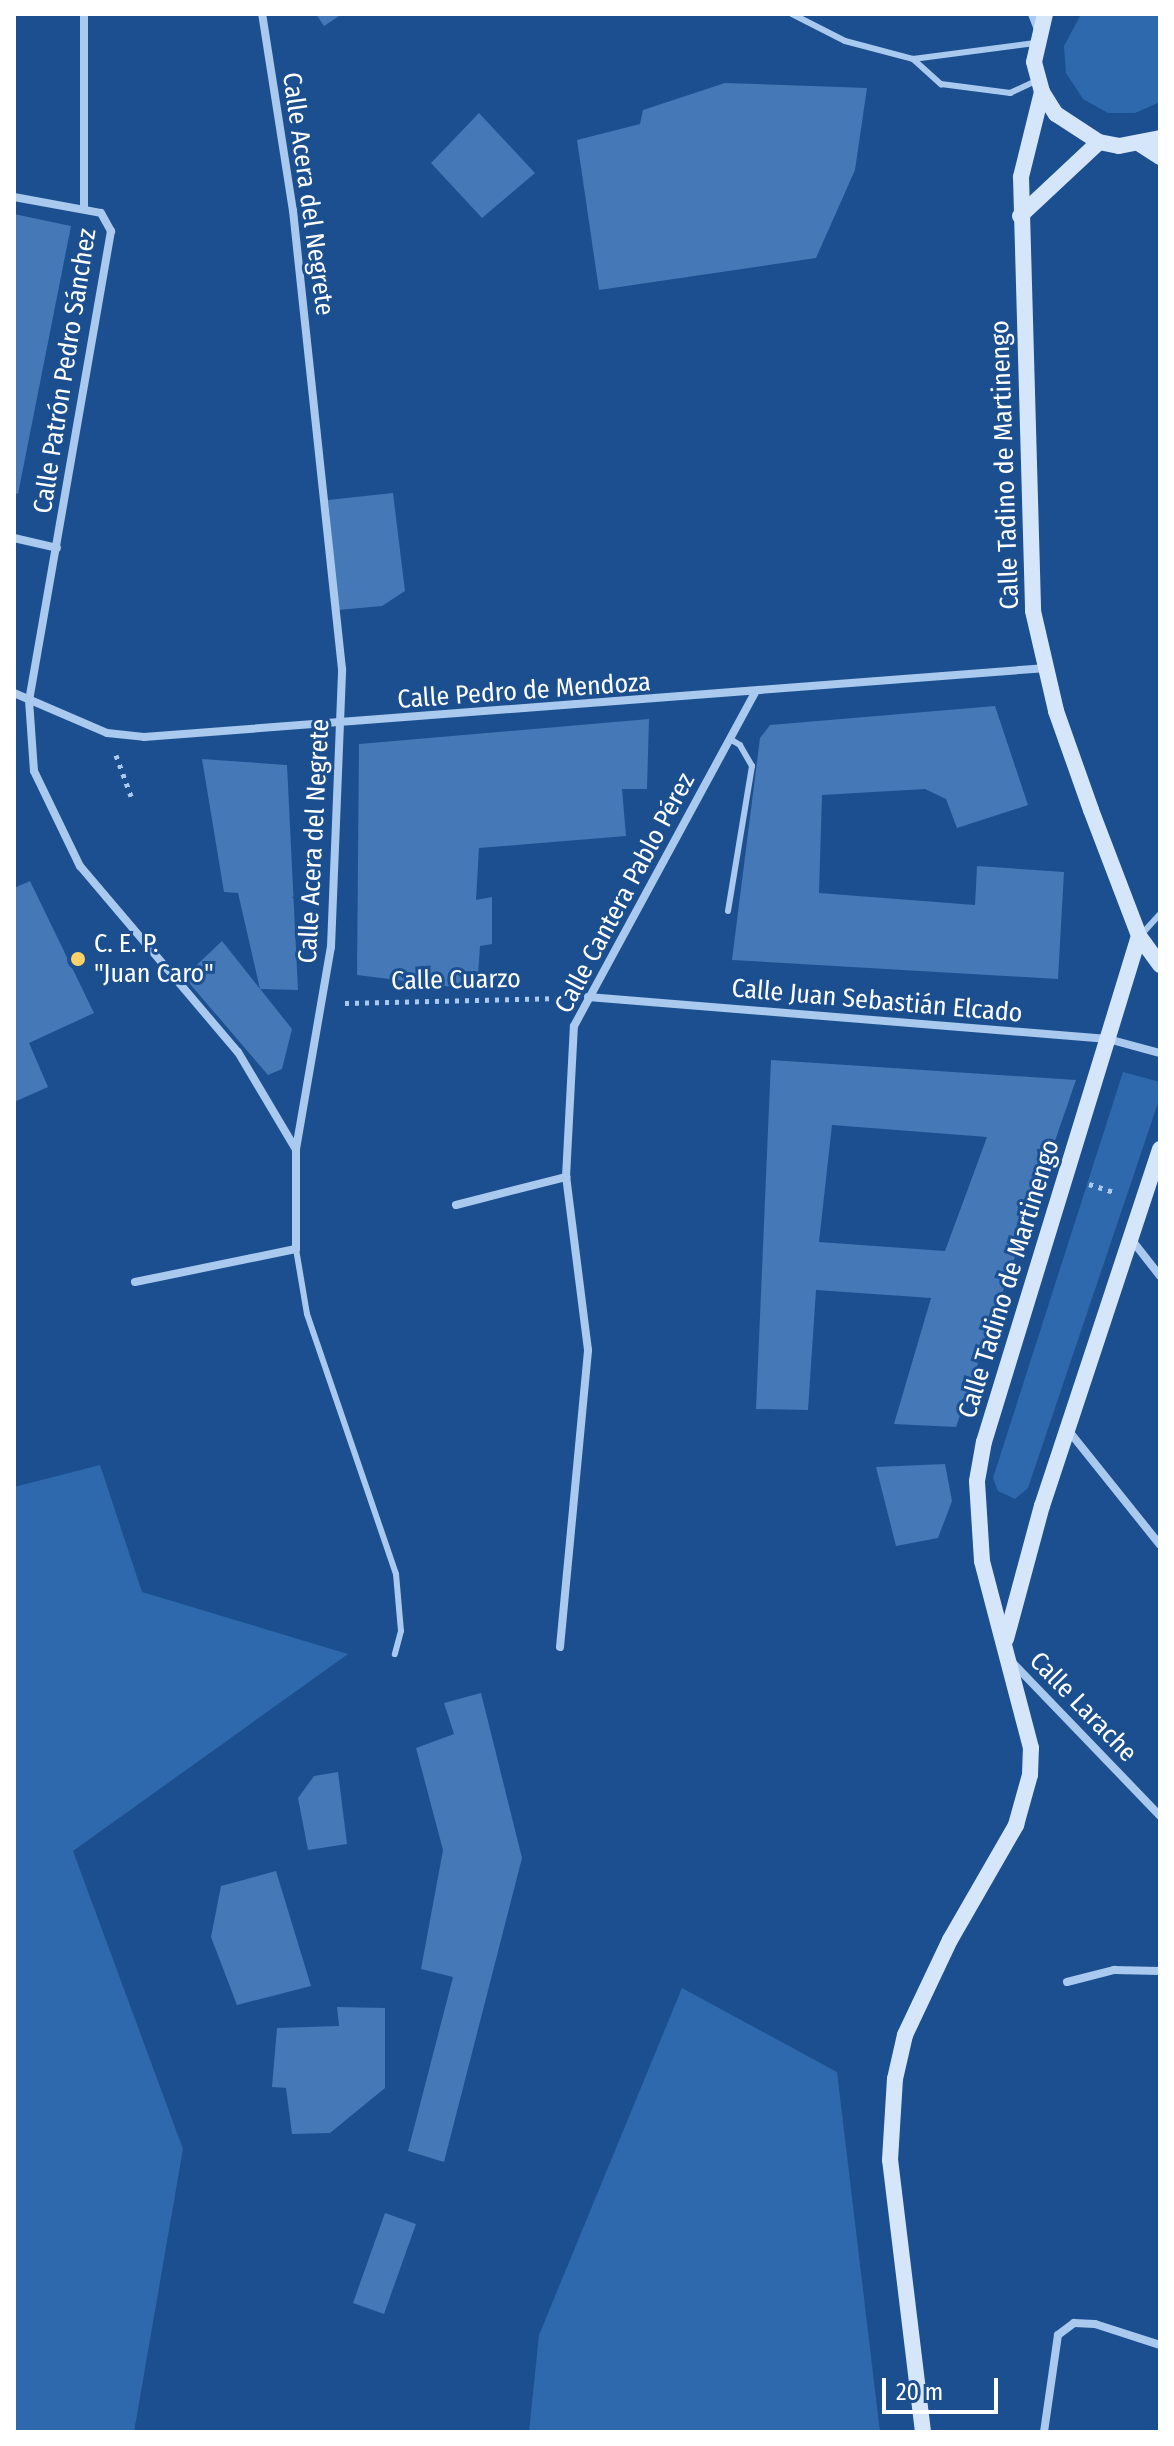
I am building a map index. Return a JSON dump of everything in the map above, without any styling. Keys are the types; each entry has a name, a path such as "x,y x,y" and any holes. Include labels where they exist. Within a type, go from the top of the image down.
{"street":[{"name":"Calle Patrón Pedro Sánchez","path":"84,14 84,209 101,213 111,231 29,700 34,771 80,866 238,1052 296,1149"},
{"name":"Calle Acera del Negrete","path":"262,14 295,227 342,669 324,1004 296,1149 296,1249"},
{"name":"Calle Tadino de Martinengo","path":"1037,25 1040,86 1021,177 1020,216 1033,611 1071,754 1139,936 1160,965"},
{"path":"1040,86 1075,131 1099,142 1140,144 1160,138"},
{"path":"1020,216 1099,142"},
{"path":"1140,144 1160,157"},
{"path":"14,197 84,209"},
{"path":"14,538 57,548"},
{"name":"Calle Pedro de Mendoza","path":"14,693 107,733 144,737 341,725 1046,668"},
{"name":"Calle Cantera Pablo Pérez","path":"560,1647 588,1350 566,1177 574,1026 755,693"},
{"name":"Calle Tadino de Martinengo","path":"923,2432 890,2160 895,2079 905,2035 944,1953 1016,1825 1030,1775 1031,1748 1006,1640 982,1561 977,1481 984,1442 1139,936"},
{"name":"Calle Juan Sebastián Elcado","path":"588,997 1108,1039 1160,1053"},
{"name":"Calle Tadino de Martinengo","path":"1006,1640 1067,1429 1160,1149"},
{"path":"456,1205 566,1177"},
{"path":"1130,1238 1160,1276"},
{"path":"135,1282 296,1249"},
{"path":"1067,1429 1160,1545"},
{"name":"Calle Larache","path":"1010,1660 1160,1816"},
{"path":"1067,1982 1114,1970 1160,1971"},
{"path":"1044,2432 1058,2335 1074,2323 1095,2324 1160,2345"}],"lane":[{"path":"792,14 845,41 913,59 941,84 1010,93 1040,86"},
{"path":"913,59 1037,25"},
{"path":"728,911 752,766 740,745 730,739"},
{"path":"1139,936 1160,914"},
{"name":"Calle Acera del Negrete","path":"296,1249 307,1314 396,1574 401,1631 395,1654"}],"path":[{"path":"107,733 131,796"},
{"name":"Calle Cuarzo","path":"324,1004 588,997"},
{"path":"1065,1175 1143,1202"}],"shaded area":[{"path":"1081,14 1160,14 1158,103 1135,113 1108,113 1083,99 1066,73 1064,46"},
{"path":"1123,1072 1160,1082 1160,1097 1028,1488 1015,1499 998,1491 993,1478"},
{"path":"100,1465 142,1592 348,1654 73,1851 183,2149 134,2432 14,2432 14,1487"},
{"path":"682,1988 837,2072 880,2432 529,2432 539,2335"}],"building":[{"path":"316,14 342,14 324,26"},
{"path":"725,83 867,88 855,170 816,258 599,290 577,140 640,124 643,110"},
{"path":"479,113 535,173 482,218 431,163"},
{"path":"14,214 71,226 18,494 14,493"},
{"path":"393,493 405,591 382,606 338,610 328,500"},
{"path":"995,706 1028,805 957,828 946,799 925,789 822,795 819,893 975,905 977,866 1064,872 1058,979 732,960 760,738 770,725"},
{"path":"649,719 647,789 622,789 626,836 479,848 476,900 492,897 492,944 480,946 477,990 357,975 359,744"},
{"path":"202,759 287,765 298,990 260,989 238,893 224,892"},
{"path":"30,881 94,1013 29,1043 48,1087 14,1102 14,888"},
{"path":"222,941 292,1029 282,1069 268,1075 184,977"},
{"path":"771,1060 1076,1080 956,1427 894,1424 931,1298 816,1290 808,1410 756,1409","holes":["832,1125 987,1137 945,1251 819,1242"]},
{"path":"945,1464 952,1501 938,1538 896,1546 876,1467"},
{"path":"481,1693 522,1858 444,2162 408,2151 453,1977 421,1969 443,1850 416,1748 454,1734 444,1703"},
{"path":"338,1772 347,1844 308,1850 298,1798 314,1776"},
{"path":"276,1871 311,1986 237,2005 211,1937 221,1886"},
{"path":"337,2007 385,2008 385,2088 330,2133 292,2134 286,2088 272,2087 277,2028 339,2026"},
{"path":"385,2213 416,2224 384,2314 353,2303"}],"place":[{"name":"C. E. P. \"Juan Caro\"","path":"78,959"}]}
